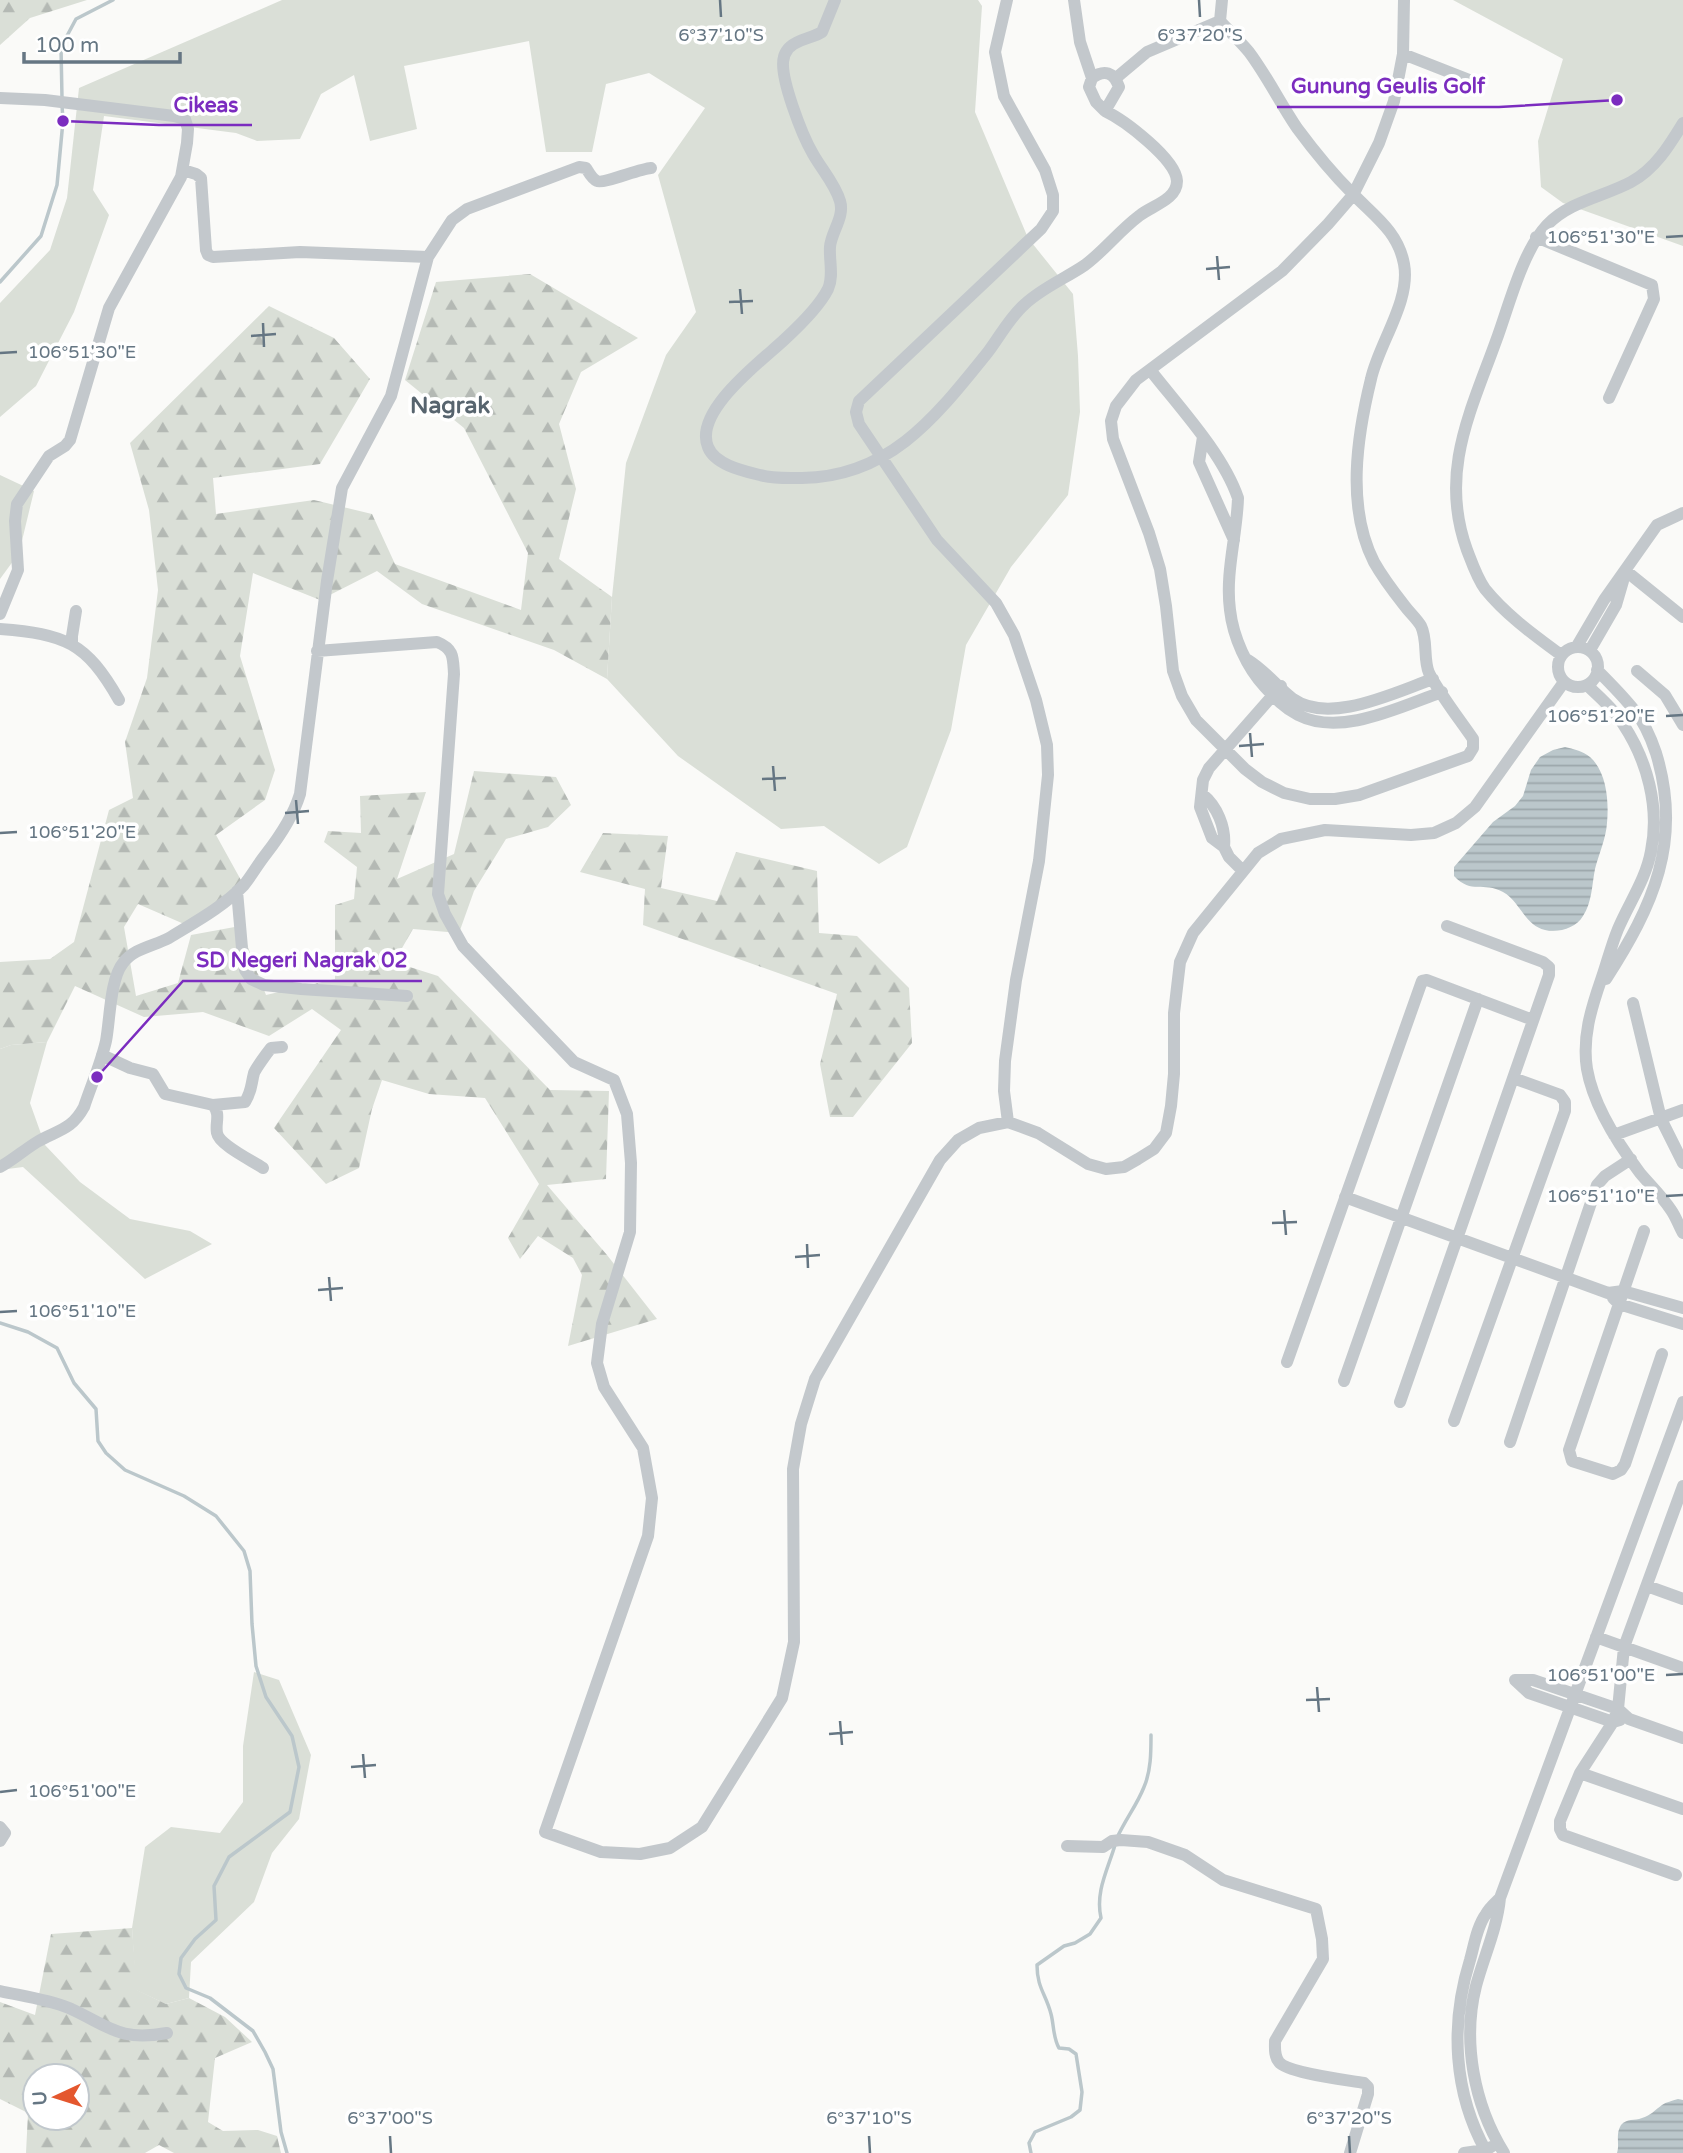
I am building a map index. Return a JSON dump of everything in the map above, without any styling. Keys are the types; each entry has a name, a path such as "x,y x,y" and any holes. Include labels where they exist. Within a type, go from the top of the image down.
{"street":[{"path":"835,0 822,32 789,48 783,65 785,79 807,142 841,204 839,220 831,241 828,289 785,339 734,383 711,420 707,444 713,455 733,467 765,477 809,478 841,474 882,458 915,434 941,410 1024,304 1086,264 1109,246 1135,219 1167,199 1175,191 1177,181 1168,163 1142,137 1105,111 1092,95 1089,87 1092,78 1099,72 1108,72 1116,78 1119,87 1105,111"},
{"path":"1007,0 995,52 1003,96 1045,170 1053,195 1053,211 1041,229 859,401 856,412 859,424 937,540 996,603 1014,635 1036,700 1047,745 1048,775 1039,861 1016,980 1005,1061 1004,1091 1008,1122"},
{"path":"1074,0 1080,42 1092,78"},
{"path":"1222,0 1220,21 1248,50 1296,126 1353,194 1381,220 1396,239 1404,261 1406,278 1401,301 1380,348 1363,413 1358,468 1362,531 1387,584 1421,627 1426,645 1428,671 1473,739 1473,748 1468,756 1359,795 1335,799 1310,799 1284,793 1262,782 1245,769 1196,720 1182,696 1173,671 1160,569 1113,439 1111,421 1116,406 1136,380 1282,271 1353,194 1379,143 1394,101 1403,54 1404,0"},
{"path":"1116,78 1147,52 1220,21"},
{"path":"1403,54 1477,83"},
{"path":"0,98 45,100 174,116 185,119 188,129 183,170 177,186 109,308 71,440 49,456 17,504 15,521 18,570 0,614"},
{"path":"1561,655 1502,608 1483,586 1460,531 1455,499 1456,463 1464,429 1536,237 1567,209 1630,183 1648,171 1683,123"},
{"path":"0,1167 39,1141 74,1123 84,1107 106,1042 112,996 121,964 142,948 164,941 237,891 275,842 296,808 334,526 342,488 391,396 428,257 452,220 467,209 579,167 586,168 593,179 603,182 638,169 651,169"},
{"path":"183,170 201,178 208,255 214,257 300,252 428,257"},
{"path":"1536,237 1652,285 1654,299 1609,398"},
{"path":"1151,371 1203,437 1234,484 1238,498 1229,589 1230,611 1236,636 1253,674 1293,699 1311,707 1329,709 1348,708 1433,679"},
{"path":"1203,437 1199,462 1234,540"},
{"path":"1583,648 1604,600 1657,525 1681,516"},
{"path":"1626,571 1683,617"},
{"path":"72,645 76,611"},
{"path":"0,629 56,637 72,645 93,662 119,700"},
{"path":"317,651 437,642 447,646 453,657 454,674 438,894 445,914 463,946 575,1062 614,1080 627,1114 631,1163 630,1232 603,1324 597,1363 604,1387 643,1448 652,1498 651,1511 648,1536 545,1832 601,1852 640,1854 670,1848 702,1827 782,1698 794,1642 793,1469 801,1424 815,1379 940,1160 958,1140 979,1128 1008,1122 1038,1133 1088,1164 1106,1169 1124,1167 1154,1149 1166,1133 1171,1107 1174,1013 1180,962 1193,933 1258,853 1281,839 1302,833 1325,830 1411,835 1434,833 1457,824 1475,807 1564,682"},
{"path":"1583,648 1597,659 1595,676 1587,685 1575,687 1564,682 1557,669 1561,655 1565,650 1583,648"},
{"path":"1596,996 1633,938 1659,882 1668,856 1671,828 1669,793 1651,738 1636,711 1597,670"},
{"path":"1637,671 1665,695 1683,724"},
{"path":"1587,685 1622,721 1635,745 1652,796 1654,827 1651,852 1643,876 1618,930 1588,1021 1587,1071 1614,1135 1671,1209 1683,1233"},
{"path":"1243,871 1228,857 1224,847 1212,838 1200,807 1203,780 1209,768 1277,691"},
{"path":"1277,691 1282,705 1298,715 1333,724 1352,723 1442,692"},
{"path":"237,891 244,959 251,979 264,985 407,996"},
{"path":"1400,1402 1549,975 1549,967 1543,962 1447,926"},
{"path":"1287,1362 1422,981 1427,980 1533,1020"},
{"path":"1344,1381 1478,999"},
{"path":"1633,1003 1661,1119 1683,1163"},
{"path":"102,1055 155,1076 165,1094 214,1105 245,1102 253,1086 255,1070 271,1048 282,1047"},
{"path":"1454,1421 1565,1111 1565,1102 1560,1095 1513,1079"},
{"path":"214,1105 218,1118 218,1137 263,1168"},
{"path":"1614,1135 1683,1110"},
{"path":"1510,1442 1597,1185 1605,1176 1631,1159"},
{"path":"1345,1197 1608,1293 1619,1304 1683,1324"},
{"path":"1644,1231 1569,1450 1572,1461 1613,1474 1621,1470 1662,1353"},
{"path":"1608,1293 1623,1291 1683,1308"},
{"path":"1464,2153 1501,2148 1484,2113 1475,2079 1471,2048 1471,2019 1476,1989 1498,1920 1500,1898 1683,1402"},
{"path":"1676,1875 1563,1835 1560,1821 1580,1773 1616,1715 1624,1647 1683,1486"},
{"path":"1670,1523 1683,1528"},
{"path":"1647,1586 1683,1599"},
{"path":"1596,1637 1683,1668"},
{"path":"1574,1701 1683,1738"},
{"path":"1580,1773 1683,1809"},
{"path":"0,1827 5,1833 0,1841"},
{"path":"1067,1846 1103,1847 1118,1841 1148,1842 1185,1856 1223,1880 1316,1909 1323,1959 1275,2041 1275,2053 1278,2062 1290,2070 1364,2083 1368,2087 1350,2153"},
{"path":"1486,2151 1471,2118 1461,2082 1457,2018 1462,1985 1485,1915 1500,1898"},
{"path":"0,1991 69,2008 116,2033 150,2036 167,2032"}],"green space":[{"path":"0,0 87,0 30,18 0,45"},
{"path":"282,0 978,0 982,6 975,112 1028,238 1073,294 1080,412 1068,495 1011,567 966,645 951,730 907,847 879,864 824,826 781,829 678,756 607,679 612,597 626,463 666,355 696,312 658,175 705,108 649,73 606,84 592,152 546,152 529,41 404,66 417,129 370,141 354,75 321,94 300,139 257,141 236,133 104,116 93,190 109,215 74,312 36,386 0,417 0,303 50,250 67,198 79,88"},
{"path":"1453,0 1683,0 1683,246 1563,203 1541,187 1538,141 1563,59"},
{"path":"530,274 638,338 581,372 559,424 576,489 559,559 612,597 607,679 554,650 422,604 377,571 320,600 253,573 240,656 275,770 265,800 216,835 242,882 242,895 184,924 138,904 124,927 136,996 178,983 191,935 240,926 266,995 335,979 335,905 354,899 357,867 324,842 328,831 361,833 360,796 426,792 397,879 454,854 474,771 556,777 571,805 548,827 506,839 474,891 459,933 413,929 394,962 438,976 550,1090 609,1091 606,1179 547,1185 657,1319 568,1346 582,1275 573,1258 538,1236 520,1259 508,1238 539,1184 485,1098 429,1094 382,1080 372,1109 359,1168 326,1184 274,1128 341,1030 312,1009 269,1036 203,1012 144,1017 75,986 47,1042 11,1045 0,1049 0,962 50,959 74,942 109,810 133,798 125,742 147,678 158,590 149,510 130,443 269,306 334,338 370,379 320,464 213,478 216,514 314,500 372,514 395,564 521,610 528,553 464,428 405,380 436,282"},
{"path":"0,475 34,491 19,553 0,579"},
{"path":"603,833 668,836 661,888 717,901 736,852 817,871 819,933 857,936 909,988 912,1043 853,1117 830,1117 820,1064 837,994 643,925 645,889 580,872"},
{"path":"47,1042 30,1103 45,1145 80,1182 130,1219 190,1231 212,1244 145,1279 23,1167 0,1170 0,1049 11,1045"},
{"path":"254,1672 279,1680 311,1755 299,1819 272,1853 254,1902 191,1962 189,1998 166,2004 136,1990 132,1928 145,1847 171,1827 220,1833 243,1802 243,1746"},
{"path":"132,1928 137,1990 166,2004 189,1998 225,2017 252,2042 215,2058 208,2122 223,2131 258,2130 277,2136 281,2153 174,2153 159,2145 145,2153 26,2153 27,2132 91,2132 91,2062 21,2062 21,2110 0,2099 0,2002 35,2015 51,1934"}],"shaded area":[{"path":"1565,747 1578,750 1596,763 1607,797 1607,823 1586,911 1572,926 1550,931 1532,923 1503,892 1472,887 1460,882 1454,876 1454,867 1493,822 1515,806 1523,796 1531,770 1540,757"},
{"path":"1683,2100 1683,2153 1617,2153 1618,2132 1623,2123 1645,2117 1664,2104"}],"waterway":[{"path":"62,98 61,47 76,19 113,0"},
{"path":"0,282 41,236 57,185 62,105"},
{"path":"0,1323 28,1332 57,1348 74,1383 96,1409 98,1441 106,1453 125,1470 184,1496 216,1516 244,1551 250,1571 256,1666 266,1697 292,1736 299,1767 290,1812 229,1857 214,1886 216,1920 195,1939 181,1958 179,1974 186,1988 210,1998 253,2031 273,2069 281,2132 287,2153"},
{"path":"1117,1838 1146,1781 1151,1735"},
{"path":"1031,2153 1029,2143 1035,2132 1071,2117 1080,2110 1082,2092 1076,2054 1069,2049 1059,2048 1057,2044 1051,2014 1038,1980 1037,1965 1064,1946 1090,1934 1101,1918 1101,1890 1115,1845"}],"place":[{"name":"Gunung Geulis Golf","path":"1617,100"},
{"name":"Cikeas","path":"63,121"},
{"name":"SD Negeri Nagrak 02","path":"97,1077"}],"district":[{"name":"Nagrak","path":"450,406"}]}
